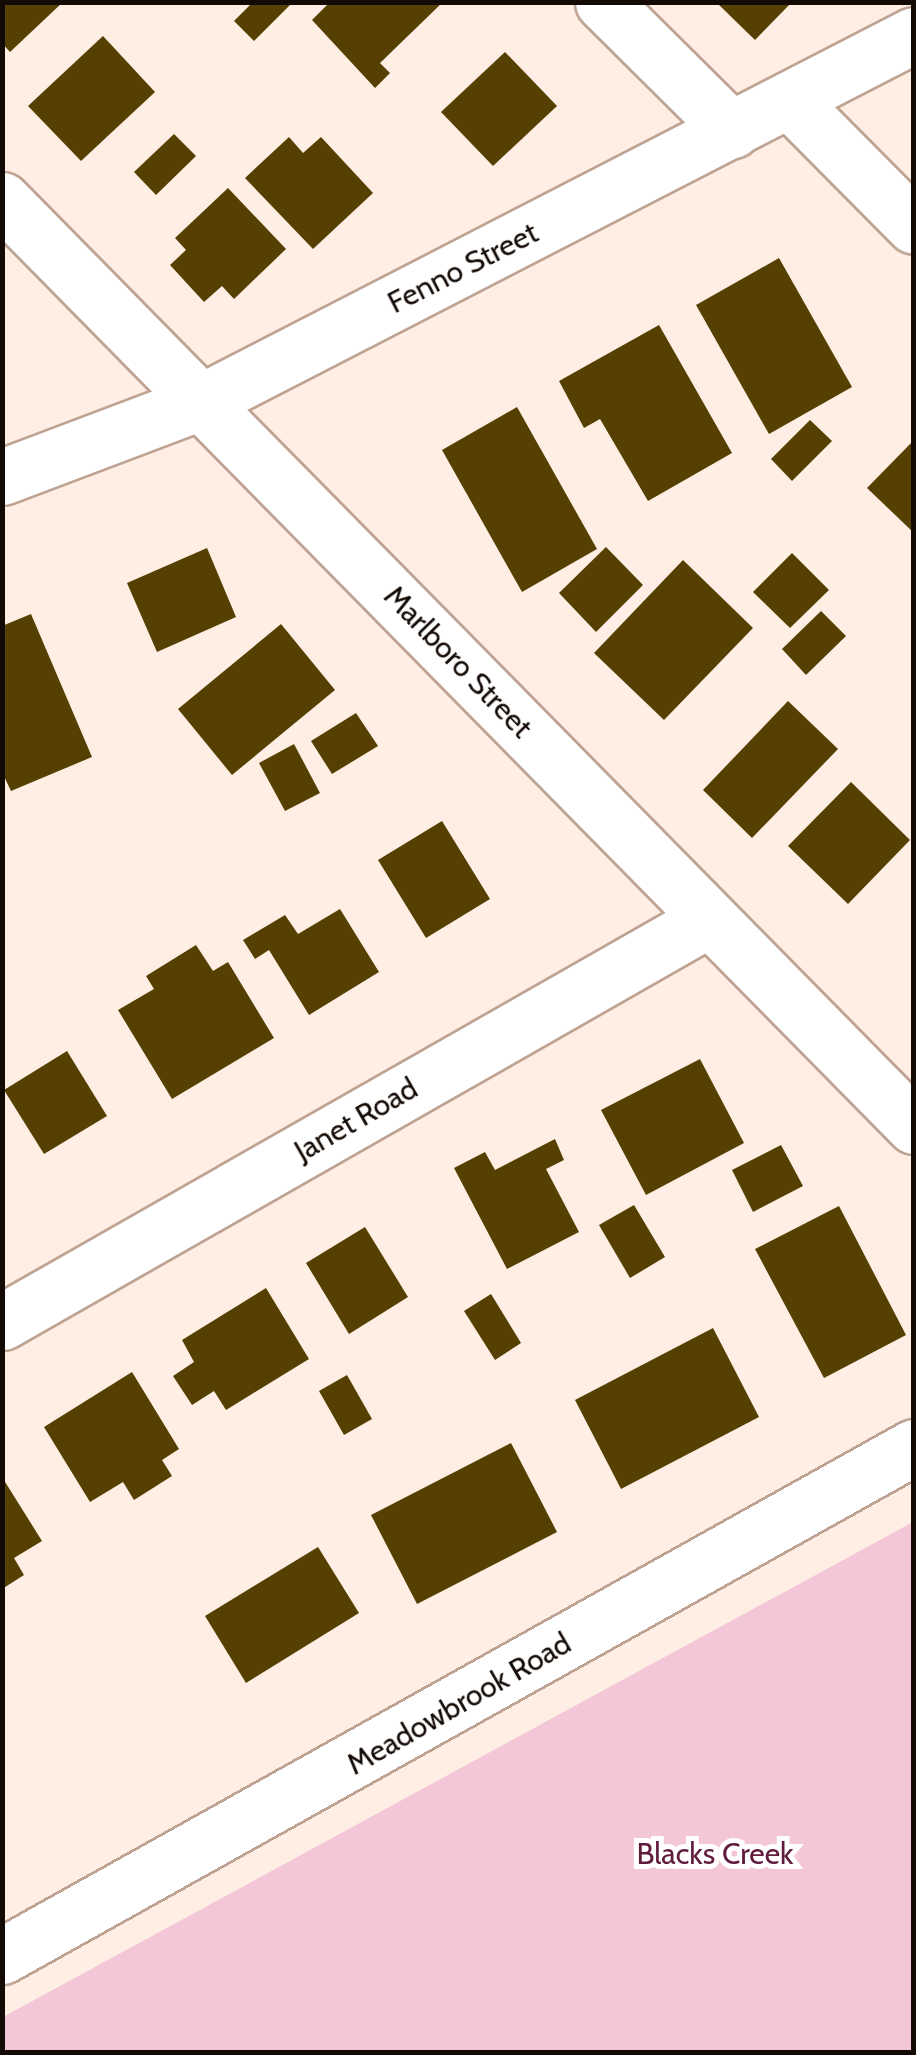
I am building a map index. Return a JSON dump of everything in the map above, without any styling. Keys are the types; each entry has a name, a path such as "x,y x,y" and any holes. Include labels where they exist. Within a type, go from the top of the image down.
{"street":[{"path":"603,2 732,130"},
{"name":"Fenno Street","path":"2,477 203,402 914,34"},
{"path":"790,100 914,226"},
{"name":"Marlboro Street","path":"2,200 914,1126"},
{"name":"Janet Road","path":"2,1322 709,919"},
{"name":"Meadowbrook Road","path":"2,1956 914,1447"}],"green space":[{"name":"Blacks Creek","path":"913,1522 913,2052 3,2052 3,2017"}],"building":[{"path":"2,2 63,2 10,52 2,43"},
{"path":"253,2 293,2 254,41 234,21"},
{"path":"330,2 443,2 380,63 390,73 375,88 312,20"},
{"path":"716,2 792,2 755,40"},
{"path":"103,36 155,92 81,161 28,106"},
{"path":"505,52 557,106 493,166 441,112"},
{"path":"174,134 196,156 156,195 134,172"},
{"path":"289,137 303,153 321,137 373,193 313,249 245,178"},
{"path":"228,188 286,249 234,299 222,286 204,302 170,265 186,250 175,238"},
{"path":"779,258 852,387 769,434 696,305"},
{"path":"659,325 732,453 648,501 600,419 584,428 559,381"},
{"path":"517,407 597,549 522,592 442,450"},
{"path":"810,420 832,441 792,481 771,459"},
{"path":"914,440 914,533 867,488"},
{"path":"606,547 643,585 596,632 559,593"},
{"path":"207,548 236,617 157,652 127,583"},
{"path":"792,553 829,590 790,628 753,592"},
{"path":"683,560 753,628 664,720 594,653"},
{"path":"821,611 846,636 806,675 782,649"},
{"path":"31,614 92,757 11,791 2,772 2,626"},
{"path":"281,624 335,690 232,775 178,709"},
{"path":"788,701 838,749 752,838 703,790"},
{"path":"356,713 378,746 332,774 311,741"},
{"path":"294,744 320,793 285,811 259,763"},
{"path":"851,782 910,840 848,904 788,846"},
{"path":"442,821 490,899 426,938 378,860"},
{"path":"340,909 379,972 309,1015 269,950 255,959 243,940 285,915 298,934"},
{"path":"196,945 213,971 228,962 274,1038 172,1099 118,1010 154,989 146,976"},
{"path":"67,1051 107,1116 44,1154 4,1090"},
{"path":"700,1059 744,1143 646,1195 601,1110"},
{"path":"555,1139 564,1160 546,1169 579,1232 507,1269 454,1168 485,1152 495,1170"},
{"path":"781,1145 803,1186 753,1212 732,1170"},
{"path":"634,1205 665,1257 630,1278 599,1225"},
{"path":"839,1206 906,1335 824,1378 755,1249"},
{"path":"365,1227 408,1297 349,1334 306,1263"},
{"path":"266,1288 309,1359 226,1410 214,1391 192,1405 173,1376 194,1362 182,1340"},
{"path":"491,1294 521,1343 495,1360 464,1311"},
{"path":"713,1328 759,1417 621,1489 575,1400"},
{"path":"132,1372 179,1449 162,1460 172,1476 134,1500 123,1482 90,1502 44,1427"},
{"path":"347,1375 372,1419 344,1435 319,1391"},
{"path":"511,1443 557,1532 417,1604 371,1515"},
{"path":"2,1477 42,1541 14,1558 24,1575 2,1589"},
{"path":"318,1547 359,1613 246,1683 205,1616"}]}
